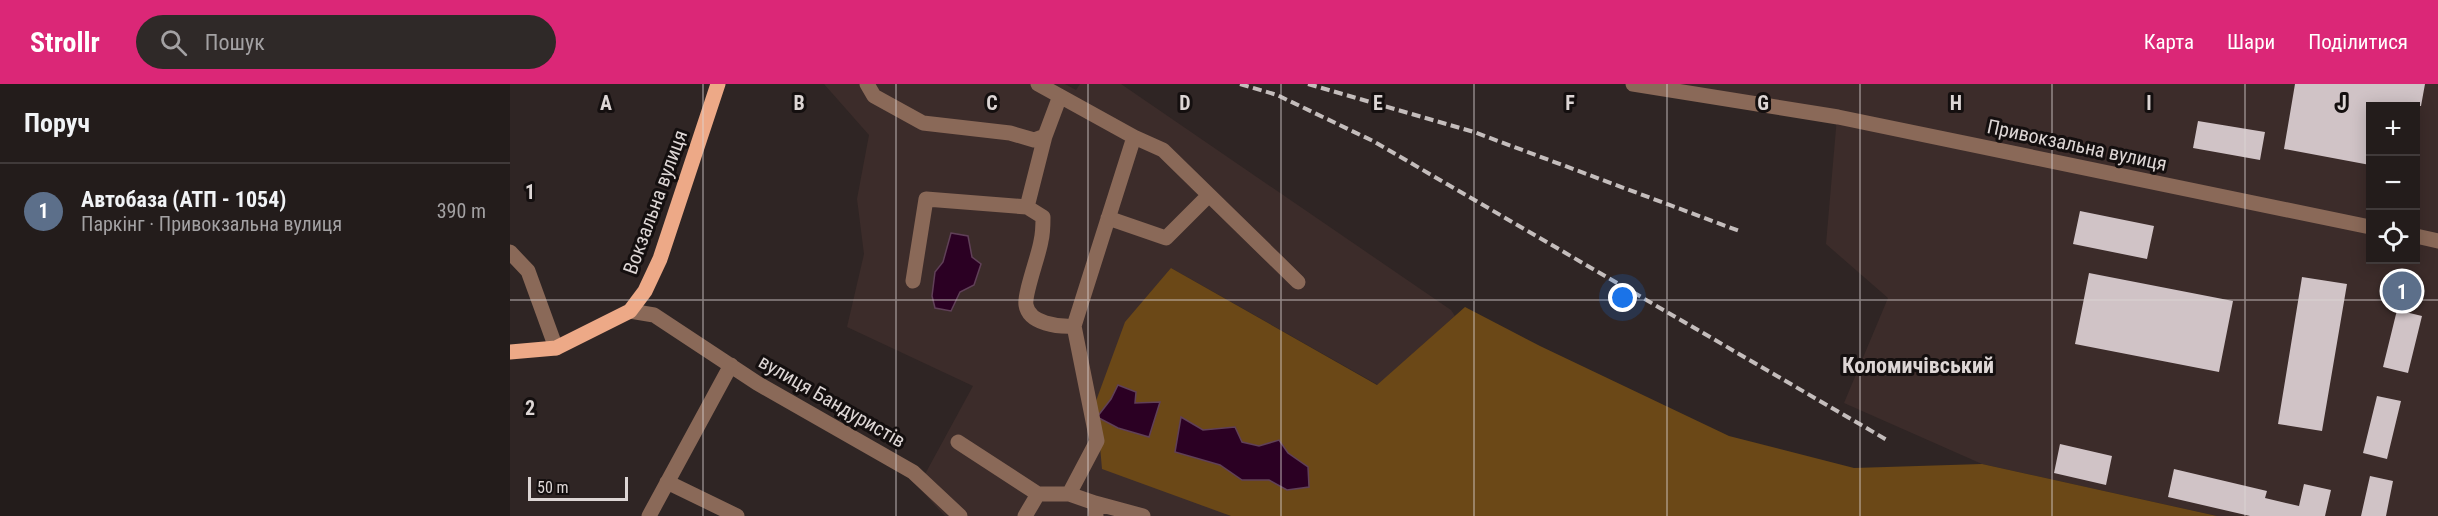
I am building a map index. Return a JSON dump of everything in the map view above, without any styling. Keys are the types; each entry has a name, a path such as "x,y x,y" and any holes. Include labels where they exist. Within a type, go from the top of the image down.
{"main road":[{"name":"Вокзальна вулиця","path":"510,352 556,348 630,311 645,291 660,259 718,84"}],"street":[{"path":"867,84 874,96 923,123 1010,133 1034,140 1045,136"},
{"path":"1038,84 1164,150 1298,282"},
{"name":"Привокзальна вулиця","path":"1633,84 1838,117 2366,225"},
{"path":"1027,207 1045,136 1060,96"},
{"path":"1069,494 1097,441 1074,326 1134,136"},
{"path":"1108,218 1166,238 1209,195"},
{"path":"913,281 926,199 1027,207 1043,217 1042,239 1026,304 1031,316 1048,324 1074,326"},
{"path":"2420,237 2438,241"},
{"path":"510,252 528,271 556,348"},
{"name":"вулиця Бандуристів","path":"630,311 654,315 758,383 913,472 960,516"},
{"name":"вулиця Бандуристів","path":"649,516 731,365"},
{"path":"958,442 1038,494 1069,494 1095,509 1143,516"},
{"path":"667,482 737,516"},
{"path":"1025,516 1038,494"}],"shaded area":[{"path":"824,84 1065,84 1076,90 1080,84 1121,84 1451,310 1455,316 1378,385 1171,268 1226,514 1231,516 945,516 918,487 973,386 847,327 864,254 857,199 869,135"},
{"path":"1633,84 2438,84 2438,516 2217,516 1982,464 1844,403 1888,298 1826,244 1837,117"},
{"path":"951,233 968,236 972,257 981,264 974,285 960,292 951,311 935,308 932,296 935,272 943,262"},
{"path":"1171,268 1377,385 1465,307 1540,346 1729,436 1854,468 1982,464 2217,516 1231,516 1102,469 1096,401 1125,322"},
{"path":"1118,385 1136,392 1135,403 1160,402 1149,437 1118,428 1097,417 1111,399"},
{"path":"1181,417 1203,430 1235,427 1242,442 1259,446 1279,440 1288,453 1308,467 1309,487 1287,490 1269,480 1242,480 1220,465 1175,452"}],"building":[{"path":"2295,84 2425,84 2421,106 2420,102 2366,102 2366,164 2284,149"},
{"path":"2198,121 2265,132 2260,160 2193,148"},
{"path":"2080,211 2154,226 2147,259 2073,244"},
{"path":"2089,273 2233,301 2219,372 2075,344"},
{"path":"2302,277 2347,284 2322,431 2278,424"},
{"path":"2397,310 2422,316 2408,373 2383,367"},
{"path":"2377,396 2401,401 2387,459 2363,453"},
{"path":"2060,444 2112,456 2106,485 2054,473"},
{"path":"2174,469 2267,491 2265,498 2299,506 2304,484 2331,490 2325,516 2250,516 2168,497"},
{"path":"2370,476 2393,481 2386,516 2361,516"}],"railway":[{"path":"1240,84 1277,95 1373,141 1887,440"},
{"path":"1308,84 1474,132 1742,232"}],"place":[{"name":"Автобаза (АТП - 1054)","path":"2402,291"}],"district":[{"name":"Коломичівський","path":"1918,365"}]}
